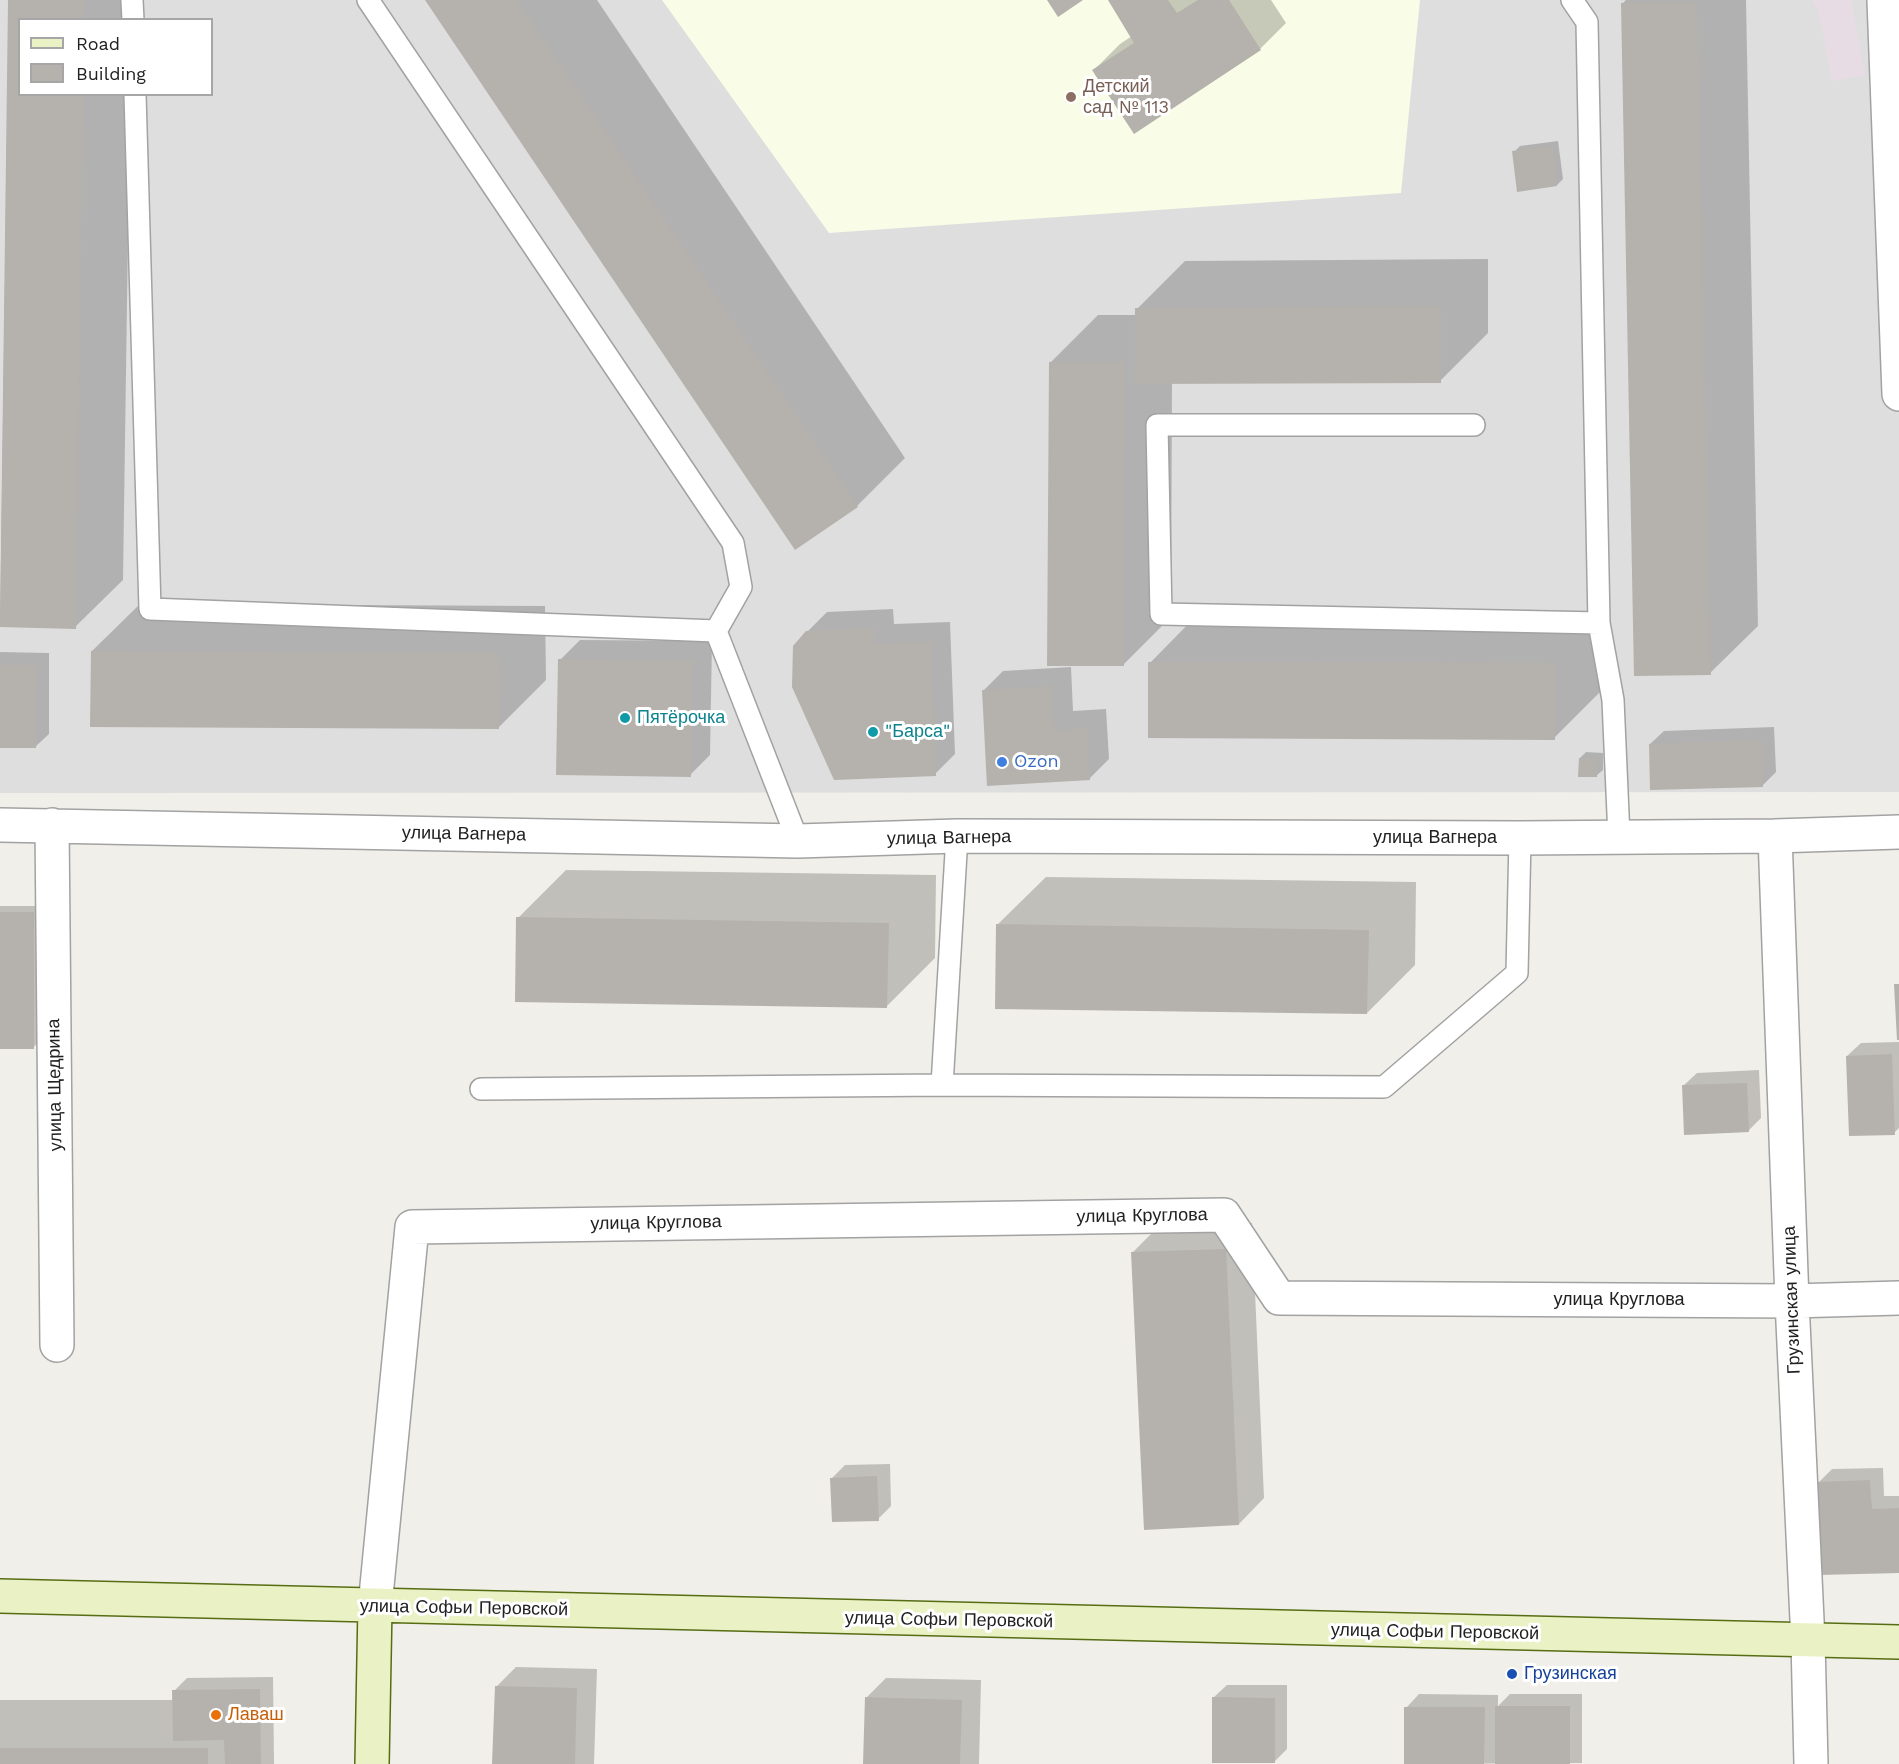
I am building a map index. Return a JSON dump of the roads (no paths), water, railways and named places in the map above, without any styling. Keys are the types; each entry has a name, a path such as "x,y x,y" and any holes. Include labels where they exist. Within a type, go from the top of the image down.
{"main road":[{"name":"улица Софьи Перовской","path":"0,1596 1899,1642"},
{"path":"372,1764 375,1605"}],"street":[{"path":"1884,0 1899,394"},
{"name":"улица Вагнера","path":"0,825 798,841 957,836 1520,838 1775,836 1899,832"},
{"name":"улица Щедрина","path":"52,825 57,1345"},
{"name":"Грузинская улица","path":"1775,836 1792,1301 1808,1641 1810,1764"},
{"name":"улица Круглова","path":"375,1605 412,1227 1224,1215 1279,1298 1792,1301 1899,1298"}],"lane":[{"path":"132,0 133,18"},
{"path":"368,0 733,543 741,587 716,631"},
{"path":"1572,0 1587,22 1599,622 1613,700 1618,837"},
{"path":"135,96 150,609 716,631"},
{"path":"1474,425 1157,425 1161,614 1599,622"},
{"path":"716,631 798,841"},
{"path":"942,1085 957,836"},
{"path":"481,1089 942,1085 1384,1087 1517,973 1520,838"}],"place":[{"name":"Детский сад № 113","path":"1071,97"},
{"name":"Пятёрочка","path":"625,718"},
{"name":"\"Барса\"","path":"873,732"},
{"name":"Ozon","path":"1002,762"},
{"name":"Грузинская","path":"1512,1674"},
{"name":"Лаваш","path":"216,1715"}]}
